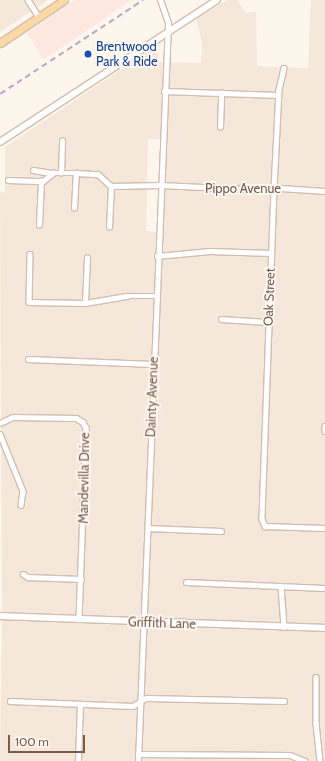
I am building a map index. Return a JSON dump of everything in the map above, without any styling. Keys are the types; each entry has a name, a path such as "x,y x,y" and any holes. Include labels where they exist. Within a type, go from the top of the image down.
{"main road":[{"path":"0,43 64,0"}],"street":[{"path":"28,0 39,17"},
{"name":"Dainty Avenue","path":"138,761 148,528 157,256 168,23 160,0"},
{"path":"0,142 217,0"},
{"name":"Oak Street","path":"284,68 278,95 268,322 262,508 265,526 325,528"},
{"path":"164,92 278,95"},
{"path":"220,127 221,93"},
{"path":"60,173 62,141"},
{"path":"33,170 60,173 98,174 111,186 109,227"},
{"path":"8,180 41,181 52,172"},
{"path":"74,208 76,173"},
{"path":"39,225 41,181"},
{"name":"Pippo Avenue","path":"111,186 325,191"},
{"path":"157,256 210,251 271,253"},
{"path":"30,254 29,302 85,303 128,296 156,296"},
{"path":"85,303 86,258"},
{"path":"221,319 268,322"},
{"path":"28,359 153,364"},
{"name":"Mandevilla Drive","path":"0,423 13,417 76,418 83,422 86,428 79,619"},
{"path":"325,426 325,431"},
{"path":"0,434 23,491 21,505"},
{"path":"148,528 221,531"},
{"path":"24,574 28,577 81,579"},
{"path":"186,582 325,588"},
{"path":"281,586 284,627"},
{"name":"Griffith Lane","path":"0,616 325,628"},
{"path":"316,677 316,723 320,761"},
{"path":"10,701 133,706 146,698 284,701"},
{"path":"78,761 80,705"},
{"path":"138,754 290,755 305,761"}],"shaded area":[{"path":"0,0 48,0 0,32"},
{"path":"75,0 132,0 43,60 27,33"},
{"path":"228,0 237,0 246,13 256,12 257,66 308,68 311,0 325,0 325,761 0,761 2,617 0,191 5,193 5,147 152,49 158,52 159,62 201,63 202,43 196,18","holes":["148,139 164,139 162,232 146,231"]}],"railway":[{"path":"0,94 143,0"}],"place":[{"name":"Brentwood Park & Ride","path":"88,54"}]}
